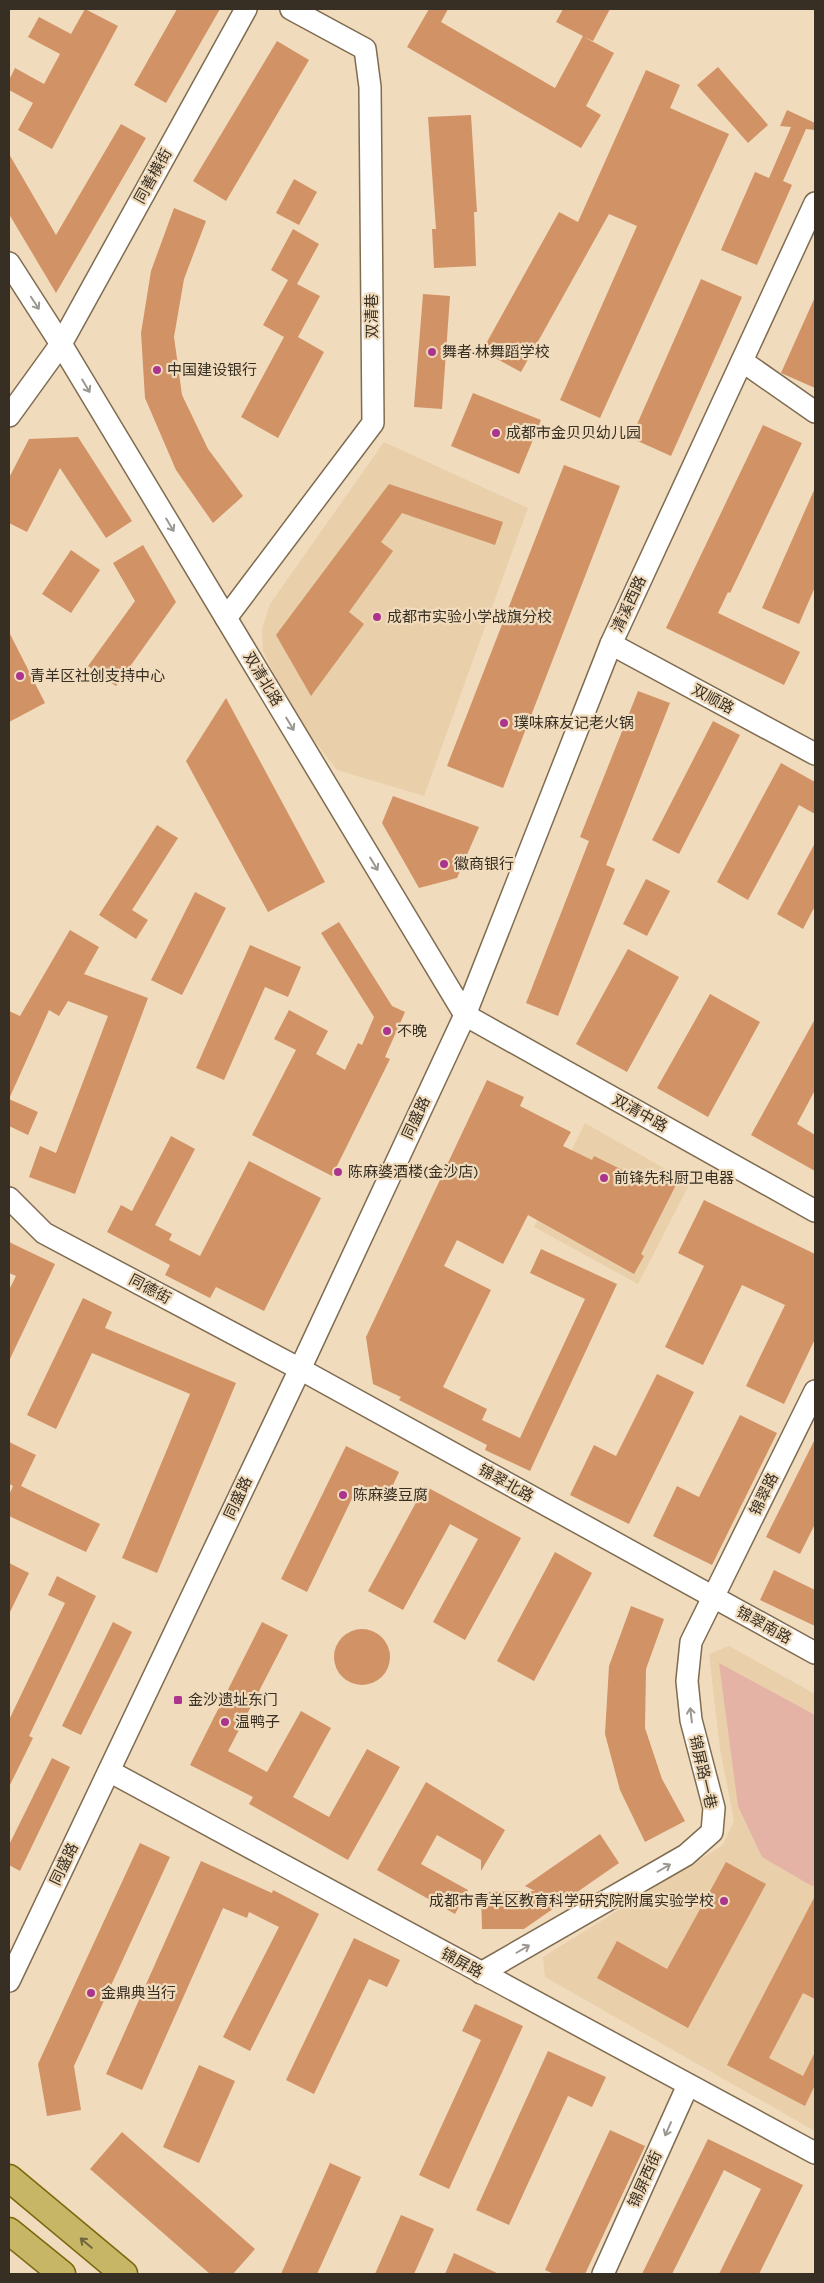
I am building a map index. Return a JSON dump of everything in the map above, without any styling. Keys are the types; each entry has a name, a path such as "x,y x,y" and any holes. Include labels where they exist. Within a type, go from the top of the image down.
{"main road":[{"path":"9,2178 124,2274"},
{"path":"9,2231 62,2274"}],"street":[{"name":"同善横街","path":"61,344 246,9"},
{"name":"双清巷","path":"226,618 373,423 370,87 365,49 291,9"},
{"name":"清溪西路","path":"465,1015 611,644 815,203"},
{"name":"双清北路","path":"9,263 61,344 465,1015"},
{"path":"9,416 61,344"},
{"path":"742,361 815,412"},
{"name":"双顺路","path":"611,644 815,754"},
{"name":"双清中路","path":"465,1015 815,1211"},
{"name":"同盛路","path":"9,1981 300,1369 465,1015"},
{"name":"同德街","path":"9,1198 44,1233 300,1369"},
{"name":"锦翠北路","path":"300,1369 713,1597"},
{"name":"锦翠路","path":"713,1597 815,1391"},
{"name":"锦翠南路","path":"713,1597 815,1653"},
{"name":"锦屏路一巷","path":"481,1973 686,1855 712,1832 714,1808 691,1720 688,1681 691,1642 713,1597"},
{"name":"锦屏路","path":"109,1771 815,2153"},
{"name":"锦屏西街","path":"603,2274 688,2085"}],"shaded area":[{"name":"成都市实验小学战旗分校","path":"384,442 528,508 424,796 337,770 292,712 263,651 262,629 270,604"},
{"path":"585,1123 690,1183 638,1284 534,1227"},
{"name":"成都市青羊区教育科学研究院附属实验学校","path":"729,1646 815,1694 815,2131 545,1977 543,1957 723,1845 734,1821 720,1749 709,1654"},
{"path":"719,1663 815,1715 815,1885 812,1886 762,1857 738,1806"}],"building":[{"path":"85,9 118,26 52,149 18,130 33,103 9,90 9,80 15,68 44,84 60,54 28,37 39,17 71,34"},
{"path":"177,9 220,9 166,103 134,85"},
{"path":"429,9 448,9 441,22 555,88 583,36 556,22 563,9 610,9 593,41 584,37 614,53 586,106 601,115 581,148 407,47"},
{"path":"277,41 309,60 226,201 193,181"},
{"path":"718,67 768,125 748,143 697,85"},
{"path":"646,70 680,85 670,108 729,134 600,418 560,400 637,226 609,214 521,372 482,351 559,212 578,222"},
{"path":"787,110 815,123 815,130 806,129 783,181 792,185 757,265 721,250 755,172 769,178 791,127 780,126"},
{"path":"471,115 477,212 474,212 476,266 434,268 432,229 436,229 428,117"},
{"path":"121,124 146,138 56,293 9,214 9,154 56,235"},
{"path":"294,179 317,192 299,225 276,213"},
{"path":"174,208 206,221 184,279 174,337 182,395 208,449 243,496 213,523 176,470 145,398 141,333 151,271"},
{"path":"293,229 319,244 297,284 320,296 298,337 324,352 278,438 241,417 284,337 263,325 288,280 271,270"},
{"path":"701,279 742,297 671,456 631,438"},
{"name":"舞者·林舞蹈学校","path":"423,294 450,296 442,409 414,407"},
{"path":"815,297 815,388 781,373"},
{"name":"成都市金贝贝幼儿园","path":"473,393 541,420 519,474 451,446"},
{"path":"763,425 802,443 730,593 728,592 718,613 800,652 784,685 666,628"},
{"path":"78,437 132,521 106,538 60,468 27,532 9,523 9,478 29,439"},
{"path":"564,465 620,486 503,788 447,766"},
{"path":"389,484 503,522 495,545 402,513 381,542 393,551 349,612 364,624 311,696 276,635"},
{"path":"815,488 815,587 799,624 762,608"},
{"path":"143,545 176,602 116,686 88,666 135,601 113,563"},
{"path":"71,550 100,570 71,613 42,594"},
{"name":"青羊区社创支持中心","path":"9,632 45,703 9,722"},
{"path":"638,691 670,703 606,865 615,869 558,1016 526,1003 589,841 580,837"},
{"path":"226,698 325,882 268,912 186,761"},
{"path":"713,721 740,735 679,854 652,840"},
{"path":"781,763 815,782 815,814 799,805 748,900 717,882"},
{"path":"393,796 479,827 457,878 419,888 382,823"},
{"path":"157,825 178,838 132,910 148,920 136,939 99,915"},
{"path":"815,843 815,906 803,929 777,914"},
{"path":"646,879 670,891 647,936 623,924"},
{"path":"195,892 226,908 182,995 151,980"},
{"path":"339,922 392,1006 405,1012 385,1057 390,1059 332,1176 252,1135 296,1050 274,1039 289,1010 328,1031 316,1054 345,1070 358,1043 362,1045 374,1017 321,933"},
{"path":"70,930 99,947 84,974 148,998 75,1194 29,1177 40,1146 56,1153 108,1016 68,1001 59,1016 49,1010 9,1099 9,1011 20,1016"},
{"path":"250,945 301,967 288,997 265,987 224,1080 196,1068"},
{"path":"628,949 679,977 627,1072 576,1044"},
{"path":"710,994 760,1022 708,1117 657,1088"},
{"path":"815,1019 815,1090 797,1124 815,1135 815,1171 751,1135"},
{"path":"487,1080 524,1097 520,1106 571,1132 563,1146 592,1160 594,1156 657,1187 663,1174 678,1181 641,1254 644,1256 634,1274 528,1215 503,1264 457,1240 444,1266 491,1290 443,1387 487,1409 482,1420 520,1438 585,1299 530,1273 541,1249 617,1284 530,1471 485,1450 487,1445 399,1400 401,1397 373,1384 366,1337"},
{"path":"9,1099 38,1112 28,1135 9,1126"},
{"path":"171,1136 195,1149 155,1225 172,1234 169,1240 200,1256 249,1161 321,1198 264,1311 216,1287 210,1298 165,1275 170,1265 107,1232 121,1205 132,1211"},
{"path":"704,1200 815,1254 815,1339 784,1404 746,1386 785,1305 742,1285 703,1365 665,1347 704,1266 678,1253"},
{"path":"9,1242 55,1264 9,1361 9,1290 16,1276 9,1273"},
{"path":"83,1298 112,1312 105,1328 236,1383 157,1573 122,1558 190,1394 92,1353 56,1429 27,1415"},
{"path":"657,1374 694,1392 629,1524 570,1495 594,1445 616,1456"},
{"path":"740,1415 777,1433 712,1565 653,1536 677,1486 699,1497"},
{"path":"815,1439 815,1524 800,1554 766,1537"},
{"path":"9,1442 36,1455 21,1486 100,1524 86,1552 9,1516 9,1495 13,1486 9,1484"},
{"path":"346,1446 399,1472 387,1498 359,1484 307,1592 281,1579"},
{"path":"425,1486 521,1538 465,1640 433,1622 478,1539 450,1524 403,1610 368,1591"},
{"path":"555,1552 592,1573 534,1681 497,1661"},
{"path":"9,1563 29,1573 9,1614"},
{"path":"774,1570 815,1590 815,1626 760,1600"},
{"path":"57,1576 96,1596 29,1736 33,1738 9,1787 9,1720 65,1603 48,1595"},
{"path":"631,1606 664,1619 646,1669 645,1728 662,1779 685,1821 645,1842 620,1790 605,1734 609,1666"},
{"path":"113,1622 132,1632 81,1735 62,1726"},
{"path":"262,1622 288,1635 228,1751 267,1772 301,1711 331,1728 293,1797 329,1817 367,1749 400,1767 348,1860 249,1804 253,1797 190,1765"},
{"path":"357,1629 367,1629 382,1637 388,1646 390,1657 388,1668 382,1677 367,1685 357,1685 346,1680 339,1673 334,1662 334,1652 339,1641 346,1634"},
{"path":"52,1758 70,1767 20,1871 9,1865 9,1845"},
{"path":"426,1782 505,1830 481,1871 481,1860 437,1835 421,1864 468,1890 455,1914 377,1870"},
{"path":"600,1834 619,1863 524,1929 482,1929 481,1892 535,1891 525,1886"},
{"path":"140,1843 170,1857 74,2066 81,2110 47,2116 38,2064"},
{"path":"201,1861 272,1893 273,1890 319,1914 250,2051 223,2037 279,1927 249,1912 247,1918 223,1908 142,2090 106,2074"},
{"path":"726,1862 766,1884 688,2028 597,1978 617,1941 667,1969"},
{"path":"815,1896 815,1999 803,1993 769,2058 803,2076 815,2052 815,2085 805,2106 727,2065"},
{"path":"354,1938 400,1960 387,1987 369,1979 314,2094 286,2080"},
{"path":"475,2004 523,2026 449,2189 419,2175 481,2040 462,2031"},
{"path":"548,2051 606,2077 592,2107 568,2096 509,2225 476,2210"},
{"path":"199,2065 235,2081 199,2163 163,2147"},
{"path":"610,2130 645,2146 585,2274 554,2274 545,2270"},
{"path":"122,2132 255,2249 233,2274 210,2274 90,2169"},
{"path":"708,2139 803,2185 759,2274 719,2274 761,2189 724,2170 672,2274 642,2274"},
{"path":"330,2163 361,2177 317,2274 281,2274"},
{"path":"401,2215 434,2229 414,2274 375,2274"},
{"path":"454,2253 499,2274 445,2274"}],"place":[{"name":"舞者·林舞蹈学校","path":"432,352"},
{"name":"中国建设银行","path":"157,370"},
{"name":"成都市金贝贝幼儿园","path":"496,433"},
{"name":"成都市实验小学战旗分校","path":"377,617"},
{"name":"青羊区社创支持中心","path":"20,676"},
{"name":"璞味麻友记老火锅","path":"504,723"},
{"name":"徽商银行","path":"444,864"},
{"name":"不晚","path":"387,1031"},
{"name":"陈麻婆酒楼(金沙店)","path":"338,1172"},
{"name":"前锋先科厨卫电器","path":"604,1178"},
{"name":"陈麻婆豆腐","path":"343,1495"},
{"name":"金沙遗址东门","path":"178,1700"},
{"name":"温鸭子","path":"225,1722"},
{"name":"成都市青羊区教育科学研究院附属实验学校","path":"724,1901"},
{"name":"金鼎典当行","path":"91,1993"}]}
